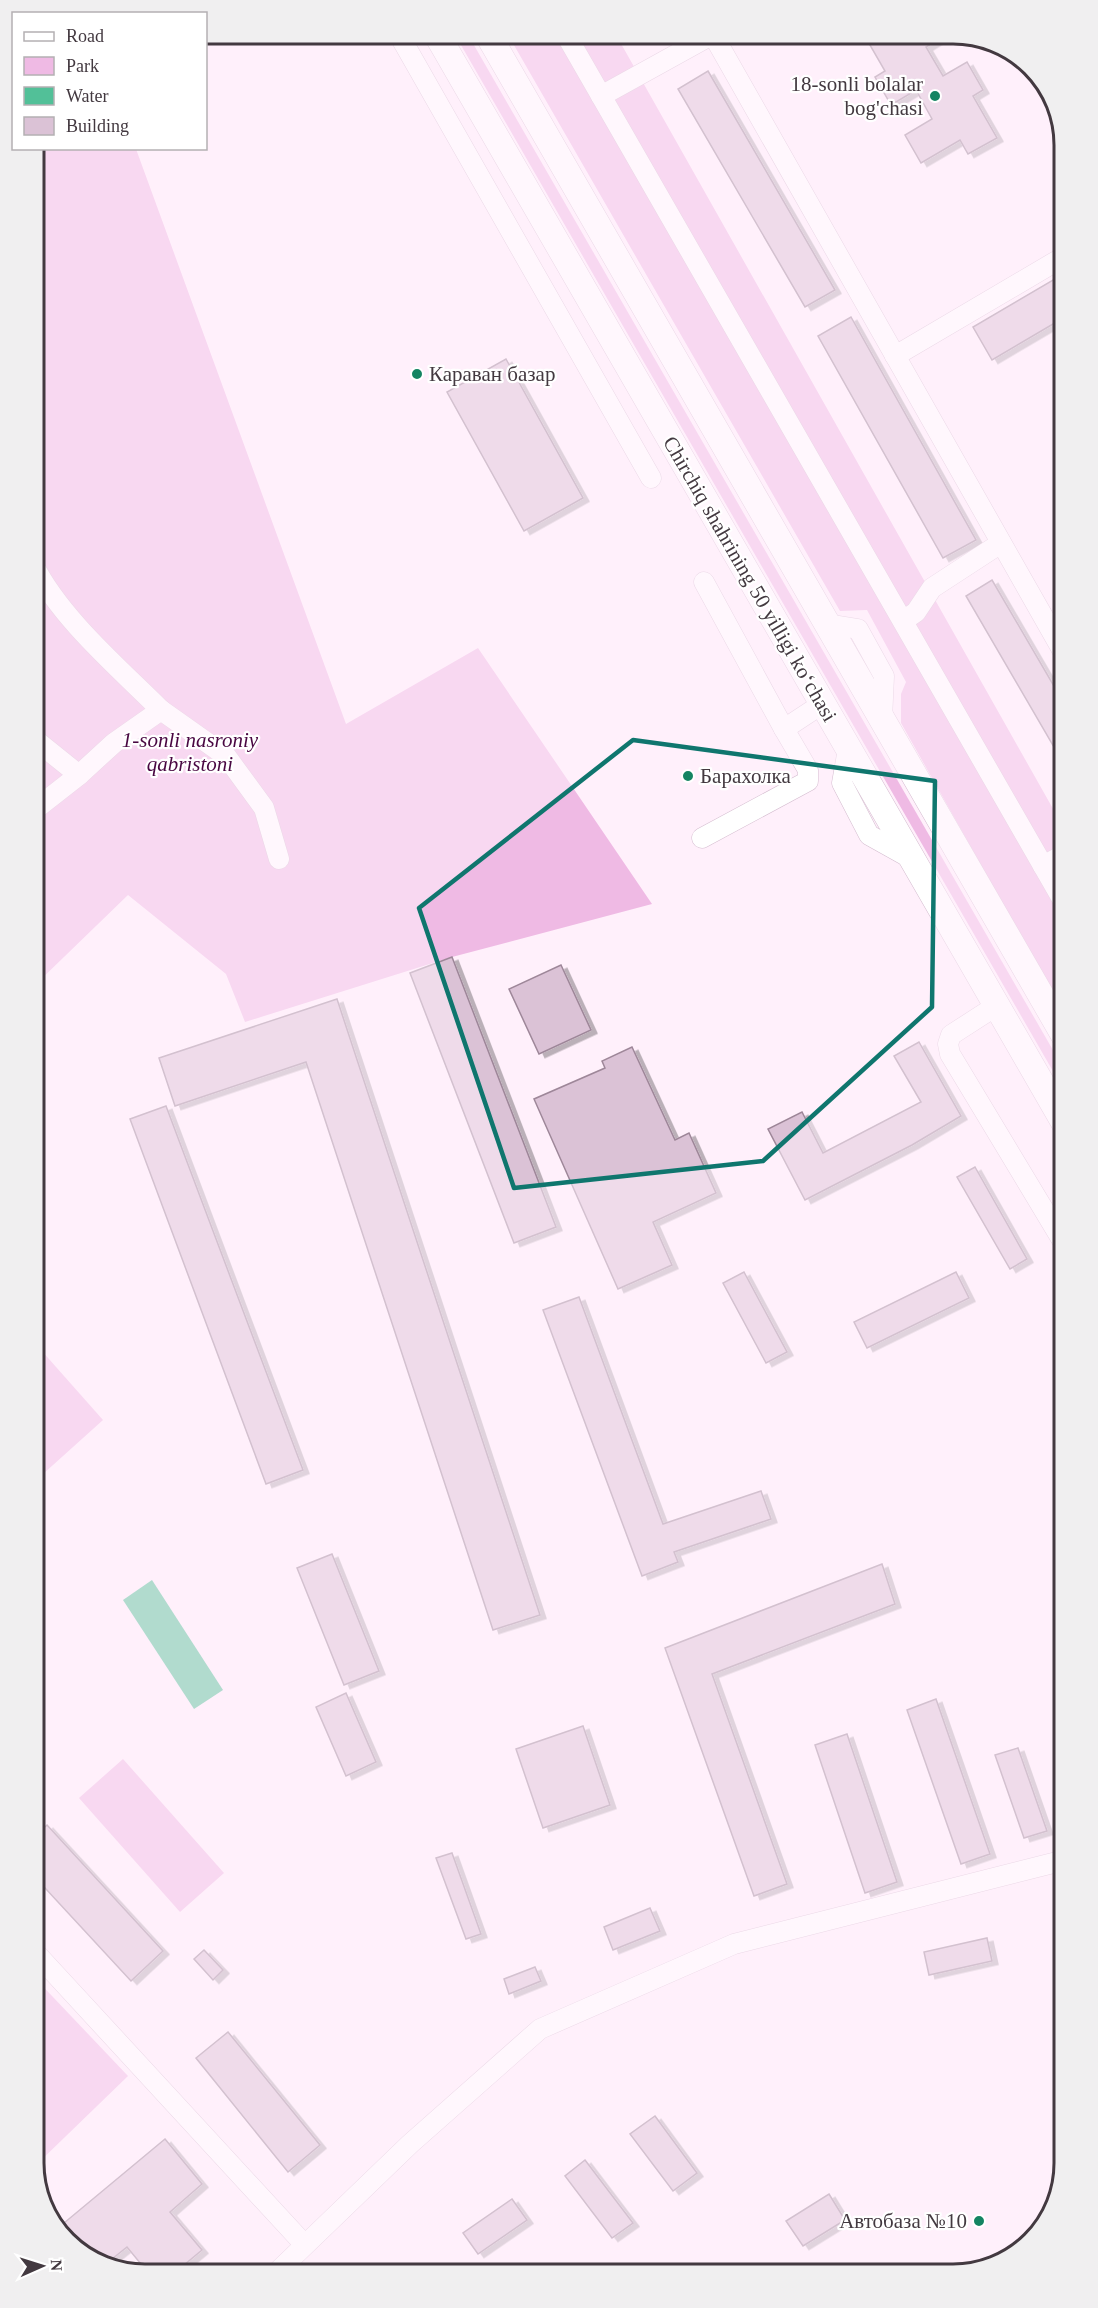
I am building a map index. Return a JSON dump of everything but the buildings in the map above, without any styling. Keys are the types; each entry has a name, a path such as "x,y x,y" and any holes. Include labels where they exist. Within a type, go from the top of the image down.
{"main road":[{"name":"Chirchiq shahrining 50 yilligi koʻchasi","path":"442,44 996,1006 1054,1088"},
{"path":"493,44 1054,1018"}],"street":[{"path":"404,44 651,478"},
{"path":"571,44 1054,885"},
{"path":"601,96 695,44"},
{"path":"719,44 1054,636"},
{"path":"895,356 1054,262"},
{"path":"903,621 916,612 932,588 1001,543"},
{"path":"702,838 808,781 808,770 704,582"},
{"path":"44,583 85,635 161,710 226,756 264,808 279,859"},
{"path":"784,729 822,704"},
{"path":"44,802 114,744 161,710"},
{"path":"44,747 79,775"},
{"path":"1043,866 1054,860"},
{"path":"996,1006 951,1035 948,1044 950,1054 1054,1227"},
{"path":"285,2264 410,2144 540,2029 734,1944 1054,1863"},
{"path":"44,1962 304,2244"}],"highlighted area":[{"path":"633,740 935,781 932,1007 763,1161 514,1188 419,908"}],"green space":[{"path":"460,44 473,44 1054,1052 1054,1073"},
{"path":"513,44 621,44 1054,811 1054,994 901,723 901,694 906,682 867,610 840,611"},
{"name":"1-sonli nasroniy qabristoni","path":"44,150 136,150 346,724 478,648 652,904 452,957 245,1022 226,974 128,895 44,976"},
{"path":"44,1353 103,1420 44,1473"},
{"path":"123,1759 224,1873 180,1912 79,1798"},
{"path":"44,1988 128,2076 44,2157"}],"water":[{"path":"152,1580 223,1690 194,1709 123,1600"}],"place":[{"name":"18-sonli bolalar bog'chasi","path":"935,96"},
{"name":"Караван базар","path":"417,374"},
{"name":"Барахолка","path":"688,776"},
{"name":"Автобаза №10","path":"979,2221"}]}
